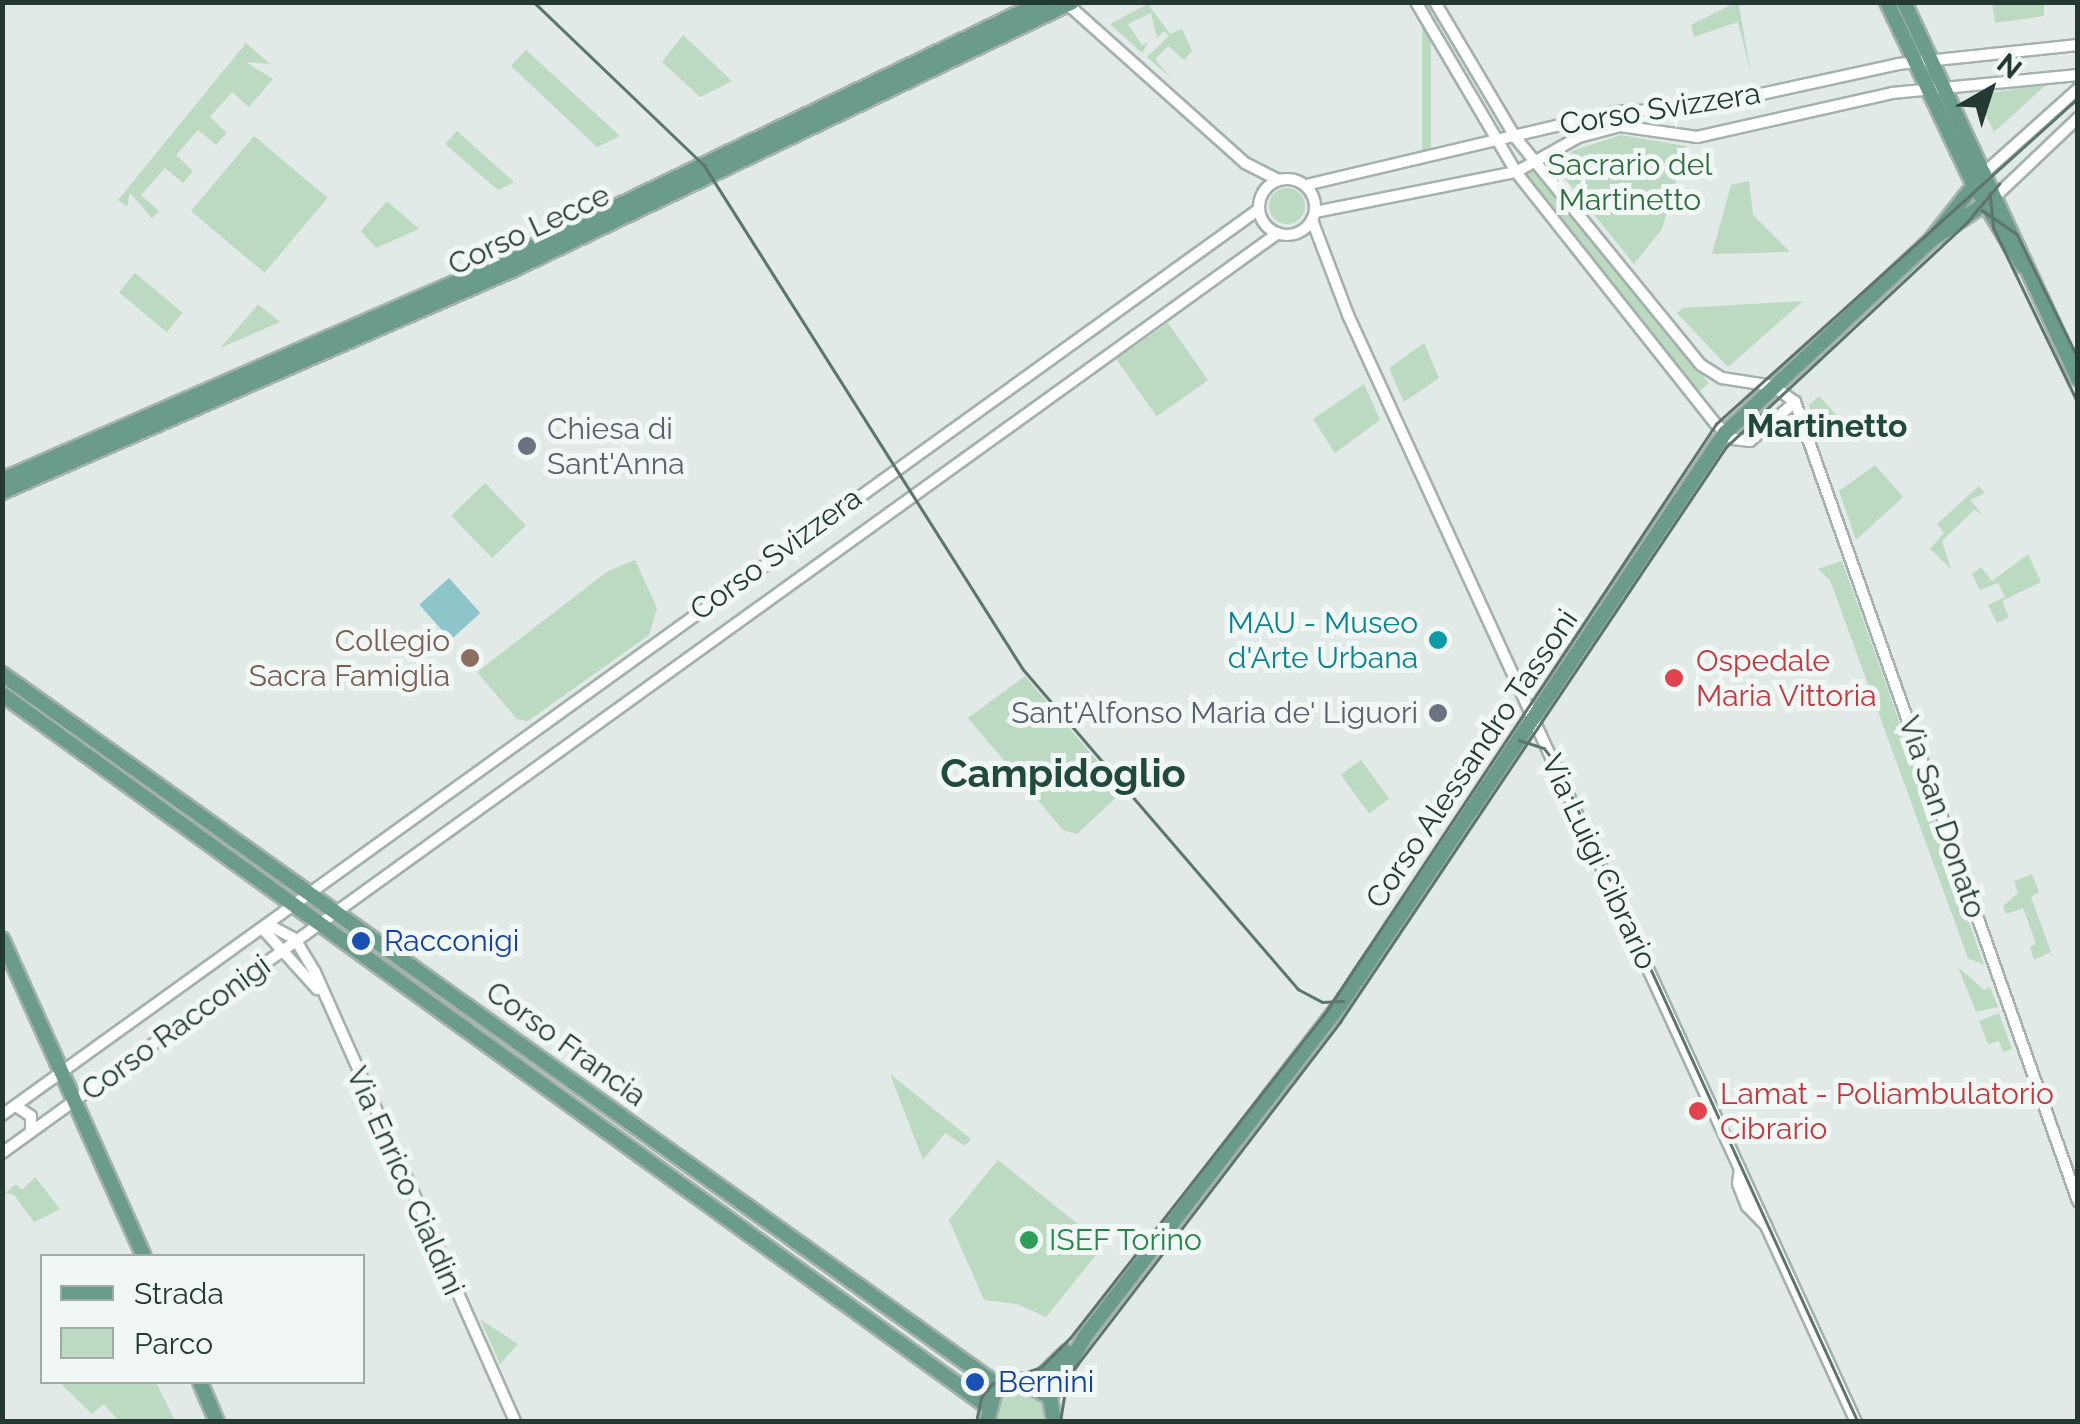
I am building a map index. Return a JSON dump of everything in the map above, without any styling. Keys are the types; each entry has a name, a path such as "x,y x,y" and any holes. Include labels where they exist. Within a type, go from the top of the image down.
{"main road":[{"name":"Corso Lecce","path":"2,480 506,260 1042,2"},
{"path":"1887,2 1924,61"},
{"path":"1904,2 1924,61 2078,379"},
{"name":"Corso Lecce","path":"2,492 512,270 1068,3"},
{"name":"Corso Alessandro Tassoni","path":"1931,240 1978,178"},
{"name":"Corso Alessandro Tassoni","path":"1086,1335 1333,1015 1725,433 1931,240 1991,199"},
{"name":"Corso Francia","path":"2,674 1000,1387"},
{"name":"Corso Francia","path":"2,694 321,922 987,1414"},
{"path":"2,939 143,1254"},
{"path":"987,1414 1000,1387 1034,1384 1086,1335"},
{"path":"1054,1422 1050,1397 1086,1335"},
{"path":"201,1384 217,1422"},
{"path":"1034,1384 1050,1397"}],"street":[{"path":"1416,2 1516,172 1725,433 1739,441 1756,438 1794,402 1773,386 1722,378 1700,365 1514,136 1435,2"},
{"path":"1068,3 1252,169 1278,180 1306,185 1314,216 1294,234"},
{"name":"Corso Svizzera","path":"1306,185 1614,112 1697,108 1924,61 2078,45"},
{"name":"Corso Svizzera","path":"1314,216 1516,172 1535,159 1620,126 1697,137 1936,87 2078,75"},
{"name":"Corso Alessandro Tassoni","path":"1978,178 2078,89"},
{"name":"Corso Alessandro Tassoni","path":"1991,199 2078,118"},
{"path":"1252,169 1262,194 1259,208 1278,233 1294,234 1318,248"},
{"path":"1262,194 1278,180"},
{"name":"Corso Svizzera","path":"296,905 1259,208"},
{"name":"Via Luigi Cibrario","path":"1314,216 1318,248 1740,1168 1738,1184 1748,1206 1767,1226 1856,1422"},
{"name":"Corso Svizzera","path":"321,922 1278,233"},
{"name":"Via San Donato","path":"1794,402 2078,1201"},
{"name":"Corso Racconigi","path":"2,1115 296,905"},
{"name":"Corso Racconigi","path":"2,1154 321,922"},
{"path":"266,927 297,941"},
{"path":"266,927 323,998"},
{"name":"Via Enrico Cialdini","path":"297,941 515,1422"},
{"path":"16,1106 31,1116 31,1133"}],"green space":[{"path":"1737,2 1745,3 1739,6 1751,74 1738,22 1694,37 1691,25"},
{"path":"1422,3 1431,3 1431,157 1422,157"},
{"path":"1992,3 2044,3 2044,16 1995,23"},
{"path":"1148,4 1170,34 1182,29 1192,51 1184,60 1168,46 1155,59 1171,78 1147,57 1169,36 1164,31 1157,38 1151,13 1128,24 1142,45 1148,43 1142,53 1110,24"},
{"path":"683,35 732,81 700,97 662,62"},
{"path":"246,43 270,64 246,62 273,79 249,107 232,92 210,117 227,133 216,145 198,130 176,155 193,171 183,183 165,168 141,195 159,211 152,218 130,193 127,207 118,200"},
{"path":"526,50 620,136 597,147 511,66"},
{"path":"2047,84 1994,132 1976,95 1977,95"},
{"path":"457,131 514,182 498,190 445,144"},
{"name":"Sacrario del Martinetto","path":"1621,135 1686,146 1662,229 1634,264 1559,171 1572,151"},
{"path":"254,136 328,198 265,273 191,211"},
{"path":"1532,167 1709,383 1699,392 1534,188 1526,176"},
{"path":"1749,181 1753,215 1790,252 1712,254 1731,185"},
{"path":"1287,188 1300,193 1305,206 1300,219 1287,224 1274,219 1269,206 1274,193"},
{"path":"387,201 419,229 376,248 361,231"},
{"path":"135,273 182,313 166,332 119,292"},
{"path":"1803,301 1728,367 1677,313 1683,308"},
{"path":"258,304 280,322 220,348 256,307"},
{"path":"1168,323 1208,380 1157,416 1116,359"},
{"path":"1424,343 1439,378 1404,402 1389,368"},
{"path":"1364,384 1380,420 1335,453 1313,419"},
{"path":"1819,396 1844,423 1819,434 1809,405"},
{"path":"1875,465 1903,497 1856,540 1839,491"},
{"path":"485,483 526,525 492,558 451,516"},
{"path":"1979,486 1985,493 1970,500 1983,515 1974,510 1942,541 1951,569 1930,549 1944,533 1937,524"},
{"path":"2028,554 2041,582 2002,601 2009,617 1997,623 1988,605 2005,597 1998,583 1980,590 1972,574 1981,567 1992,581"},
{"path":"635,560 657,608 649,635 528,721 517,719 477,672 608,571"},
{"path":"1842,561 1984,965 1968,958 1830,580 1818,569"},
{"path":"1025,676 1123,791 1077,834 1063,830 968,718"},
{"path":"1361,760 1389,799 1369,814 1341,775"},
{"path":"2032,874 2039,892 2031,897 2051,952 2034,960 2030,947 2036,944 2023,908 2006,914 2003,906 2018,893 2014,881"},
{"path":"1958,967 1984,990 1990,987 1998,1007 1976,1012"},
{"path":"1999,1013 2012,1049 2003,1052 1999,1041 1988,1044 1979,1021"},
{"path":"890,1074 971,1139 965,1146 945,1133 923,1160"},
{"name":"ISEF Torino","path":"998,1160 1104,1245 1046,1317 1017,1304 984,1300 949,1220"},
{"path":"35,1177 60,1209 34,1222 14,1195 5,1193 16,1184 22,1190"},
{"path":"480,1319 518,1344 500,1364"},
{"path":"61,1384 157,1384 175,1421 119,1421 104,1404 92,1414"},
{"path":"1024,1391 1043,1404 1044,1422 997,1421 1002,1399"}],"water":[{"path":"449,578 480,613 451,640 419,605"}],"tram line":[{"path":"534,2 704,165 1023,669 1298,989 1322,1002 1343,1001"},
{"path":"976,1422 981,1398 992,1384 1041,1367 1070,1338 1327,1010 1716,424 2078,98"},
{"path":"1060,1422 1067,1378 1340,1022 1726,447 1967,222 1999,184"},
{"path":"1990,193 1994,229 2078,403"},
{"path":"1982,210 2017,234 2078,358"},
{"path":"1519,740 1544,748 1558,766 1858,1422"}],"place":[{"name":"Chiesa di Sant'Anna","path":"527,446"},
{"name":"MAU - Museo d'Arte Urbana","path":"1438,640"},
{"name":"Collegio Sacra Famiglia","path":"470,658"},
{"name":"Ospedale Maria Vittoria","path":"1674,678"},
{"name":"Sant'Alfonso Maria de' Liguori","path":"1438,713"},
{"name":"Racconigi","path":"361,941"},
{"name":"Lamat - Poliambulatorio Cibrario","path":"1698,1111"},
{"name":"ISEF Torino","path":"1029,1240"},
{"name":"Bernini","path":"975,1382"}],"district":[{"name":"Martinetto","path":"1827,426"},
{"name":"Campidoglio","path":"1063,773"}]}
